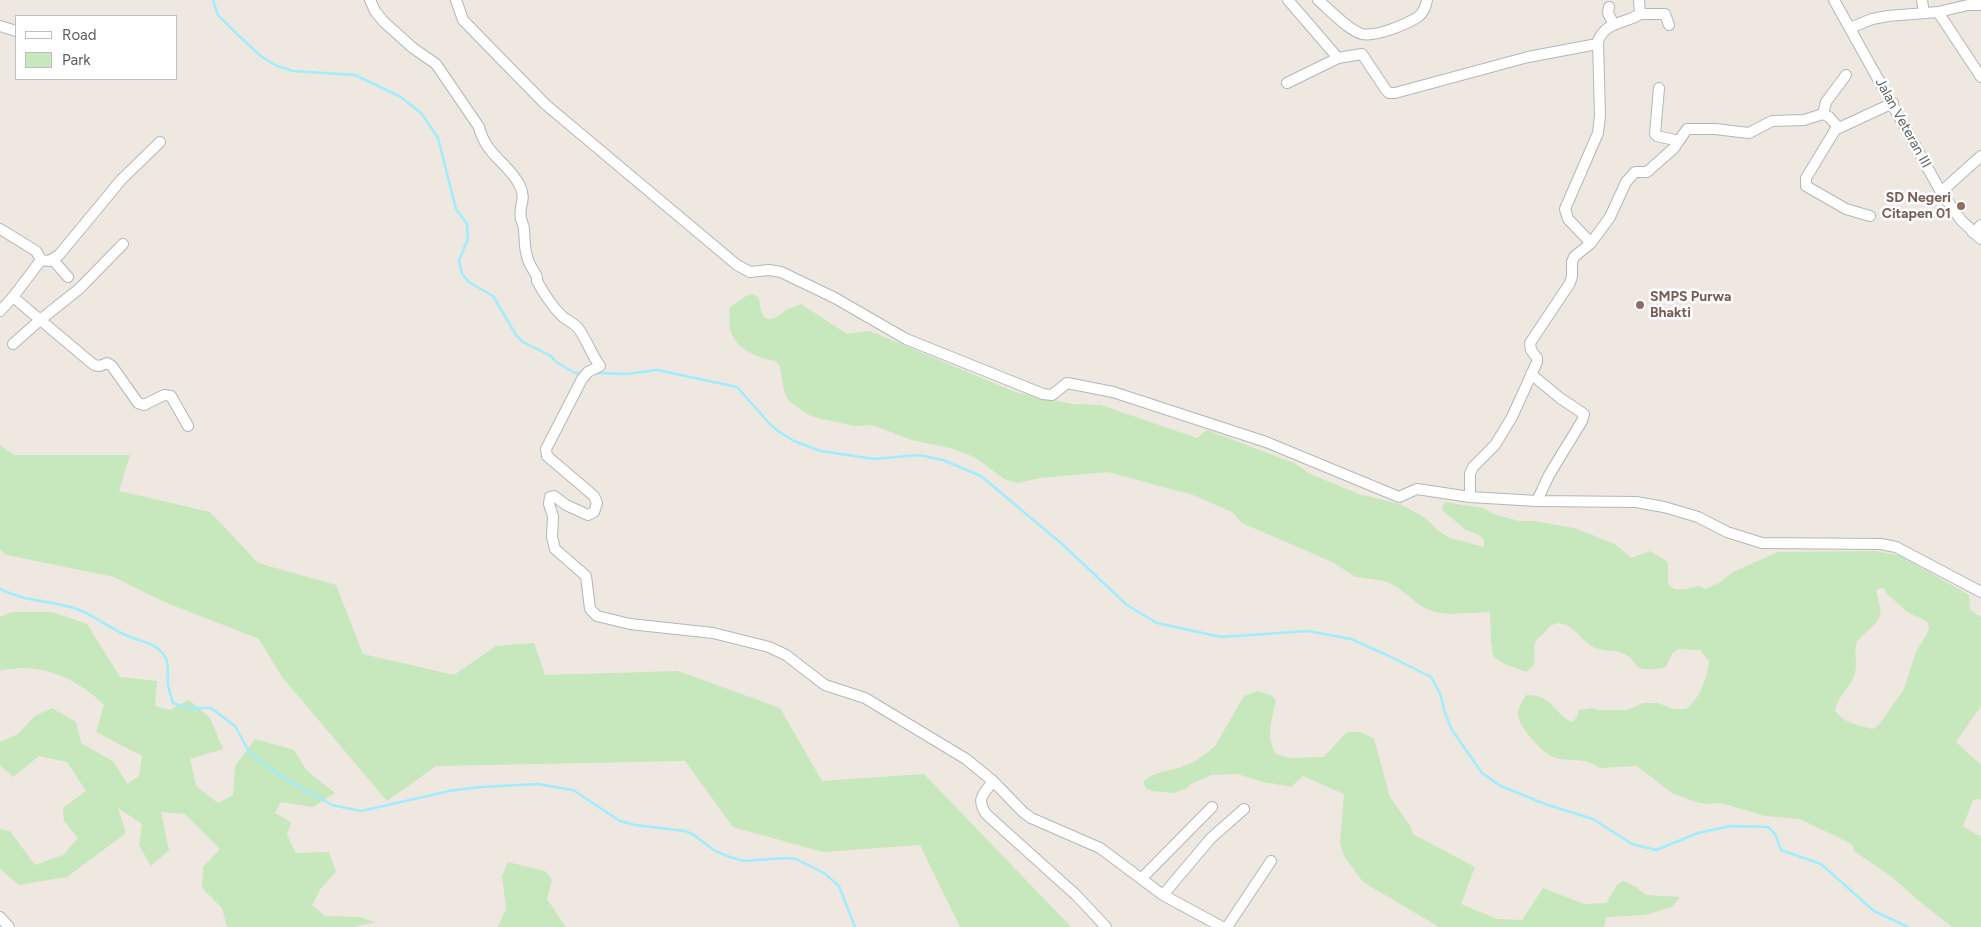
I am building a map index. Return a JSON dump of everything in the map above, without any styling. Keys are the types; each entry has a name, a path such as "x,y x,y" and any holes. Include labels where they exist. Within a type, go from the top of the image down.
{"street":[{"path":"370,0 375,11 384,22 420,54 436,64 479,127 481,135 494,156 509,170 520,185 524,200 521,220 524,229 526,254 537,277 537,281 552,305 578,329 600,366 588,372 582,379 546,449 547,456 594,496 597,503 594,512 588,515 566,505 554,496 550,497 549,504 553,516 552,530 555,549 586,576 589,586 588,600 593,613 607,619 630,624 713,633 769,647 786,655 826,686 865,698 966,759 1031,818 1089,842 1117,859 1163,895 1222,927"},
{"path":"456,0 463,20 545,104 744,269 750,272 769,270 781,272 835,298 906,339 1046,396 1054,394 1067,383 1100,389 1266,442 1399,497 1414,489 1470,497 1538,501 1625,501 1648,504 1698,517 1742,538 1772,544 1881,544 1896,547 1981,592"},
{"path":"1288,0 1338,58"},
{"path":"1318,0 1353,29 1361,34 1371,34 1380,33 1418,17 1426,6 1427,0"},
{"path":"1639,0 1640,14"},
{"name":"Jalan Veteran III","path":"1834,0 1941,192 1960,220 1978,232"},
{"path":"1922,0 1924,12"},
{"path":"1850,28 1872,19 1888,16 1938,12 1968,5 1981,5"},
{"path":"1609,7 1608,12 1613,24"},
{"path":"1938,12 1981,77"},
{"path":"1591,243 1568,219 1565,209 1598,133 1600,116 1597,44 1600,36 1613,24 1640,14 1665,14 1669,25"},
{"path":"0,26 15,31"},
{"path":"1287,83 1338,58 1362,54 1386,90 1389,93 1395,93 1528,57 1597,44"},
{"path":"1824,114 1826,102 1846,75"},
{"path":"1660,88 1655,134 1679,141"},
{"path":"1837,127 1842,127 1893,103"},
{"path":"1470,497 1470,474 1473,467 1495,445 1512,417 1538,358 1531,350 1530,343 1570,283 1574,257 1591,243 1613,212 1619,193 1626,182 1637,171 1647,172 1674,148 1687,129 1749,133 1772,122 1804,120 1824,114 1829,116 1837,127"},
{"path":"1837,127 1806,178 1806,186 1846,209 1870,216"},
{"path":"0,229 36,251 40,260 46,262 53,260 121,180 160,142"},
{"path":"1941,192 1981,156"},
{"path":"13,344 79,289 123,244"},
{"path":"0,311 13,297 40,260"},
{"path":"53,260 68,278"},
{"path":"13,297 94,365 100,366 107,363 112,366 138,403 144,405 164,395 171,396 188,426"},
{"path":"1531,374 1560,398 1584,414 1582,422 1549,474 1538,501"},
{"path":"993,782 981,799 981,805 986,814 1076,896 1106,927"},
{"path":"1142,878 1212,807"},
{"path":"1163,895 1211,838 1244,809"},
{"path":"1227,927 1271,861"},
{"path":"0,917 9,927"}],"green space":[{"path":"753,294 759,298 761,312 765,318 775,318 788,309 801,304 847,334 870,331 1015,392 1072,404 1101,405 1197,438 1207,430 1294,463 1310,474 1359,494 1402,505 1427,519 1437,530 1450,538 1484,547 1484,540 1479,535 1466,530 1442,510 1444,502 1483,508 1496,515 1519,521 1534,521 1574,528 1615,544 1631,558 1650,551 1668,562 1668,584 1679,590 1699,586 1705,589 1719,583 1733,572 1778,552 1875,551 1899,555 1969,595 1970,610 1981,617 1981,706 1956,742 1981,765 1981,799 1973,800 1963,826 1981,837 1981,927 1952,927 1892,877 1854,851 1852,844 1800,819 1765,816 1721,803 1706,804 1693,801 1672,793 1637,766 1600,768 1588,762 1556,758 1539,747 1523,728 1518,716 1518,710 1526,695 1543,698 1561,715 1572,722 1577,717 1579,710 1592,708 1598,710 1628,710 1643,703 1658,703 1672,709 1686,709 1699,694 1707,674 1709,661 1700,650 1678,649 1672,654 1666,667 1651,670 1643,669 1637,666 1628,656 1594,647 1573,629 1558,623 1550,626 1536,641 1534,650 1535,661 1526,672 1505,664 1493,656 1490,612 1448,614 1434,612 1420,605 1397,587 1385,581 1356,577 1332,562 1242,523 1232,512 1193,495 1108,472 1039,478 1018,483 1004,479 976,458 954,449 912,440 872,425 854,426 814,417 789,401 785,395 780,367 776,361 761,358 747,351 736,342 732,335 729,308 746,296","holes":["1884,588 1887,594 1909,613 1927,621 1929,628 1916,652 1904,689 1879,725 1873,729 1847,721 1835,710 1855,673 1855,648 1857,642 1879,619 1880,609 1877,589"]},
{"path":"0,445 14,455 130,455 119,491 210,512 258,563 336,585 363,654 454,675 496,646 534,643 545,675 678,671 780,708 822,781 924,774 1071,927 960,927 920,845 823,852 733,827 685,761 436,766 387,801 282,677 259,639 162,601 114,577 7,555 0,550"},
{"path":"12,612 52,612 87,624 120,677 157,681 155,706 170,710 189,700 210,718 223,749 190,759 196,786 218,803 233,795 235,766 255,739 294,750 307,771 335,793 313,807 281,802 275,813 291,822 287,835 296,853 329,852 336,872 321,888 312,905 325,916 360,917 376,922 353,927 227,927 222,908 202,888 203,867 220,849 185,814 161,812 169,850 151,866 139,845 142,824 118,808 126,833 67,877 19,885 0,869 0,829 10,831 35,865 63,855 78,838 64,821 63,808 86,791 67,762 39,756 13,777 0,765 0,742 18,734 35,716 52,708 76,722 81,743 114,762 127,784 139,776 142,756 96,732 104,705 82,687 56,674 42,670 14,668 0,671 0,617"},
{"path":"1257,691 1271,695 1276,700 1270,734 1276,754 1289,758 1324,757 1347,732 1361,732 1374,739 1390,797 1411,827 1413,834 1475,867 1461,904 1497,919 1522,920 1543,888 1584,904 1606,903 1617,885 1623,881 1636,887 1646,895 1680,897 1672,907 1645,915 1606,917 1604,927 1439,927 1363,882 1344,856 1340,843 1344,794 1303,776 1291,787 1237,774 1212,775 1191,784 1186,789 1173,793 1152,791 1146,788 1143,782 1148,778 1188,764 1201,758 1212,749 1244,696"},
{"path":"508,862 545,871 552,880 547,899 566,927 498,927 506,909 502,876"}],"waterway":[{"path":"213,0 218,15 262,57 277,66 293,71 355,75 401,97 422,114 438,138 456,209 467,224 468,239 459,260 462,274 469,282 493,296 516,335 523,342 551,356 556,362 575,373 582,373"},
{"path":"595,373 626,374 657,370 737,387 778,431 794,441 821,451 874,459 919,455 943,460 981,476 1062,544 1127,605 1157,623 1221,637 1308,631 1351,639 1431,677 1440,693 1452,730 1482,773 1501,786 1545,804 1593,819 1632,844 1656,850 1698,833 1731,826 1768,827 1775,834 1781,850 1821,864 1874,911 1908,927"},
{"path":"0,589 28,599 74,608 121,633 156,647 166,658 168,685 173,703 188,708 211,708 235,726 249,752 260,761 284,778 332,805 361,811 454,790 482,787 538,784 573,790 620,821 635,825 685,831 694,835 715,851 730,857 744,861 796,859 824,873 839,886 855,927"}],"place":[{"name":"SD Negeri Citapen 01","path":"1961,206"},
{"name":"SMPS Purwa Bhakti","path":"1640,305"}]}
